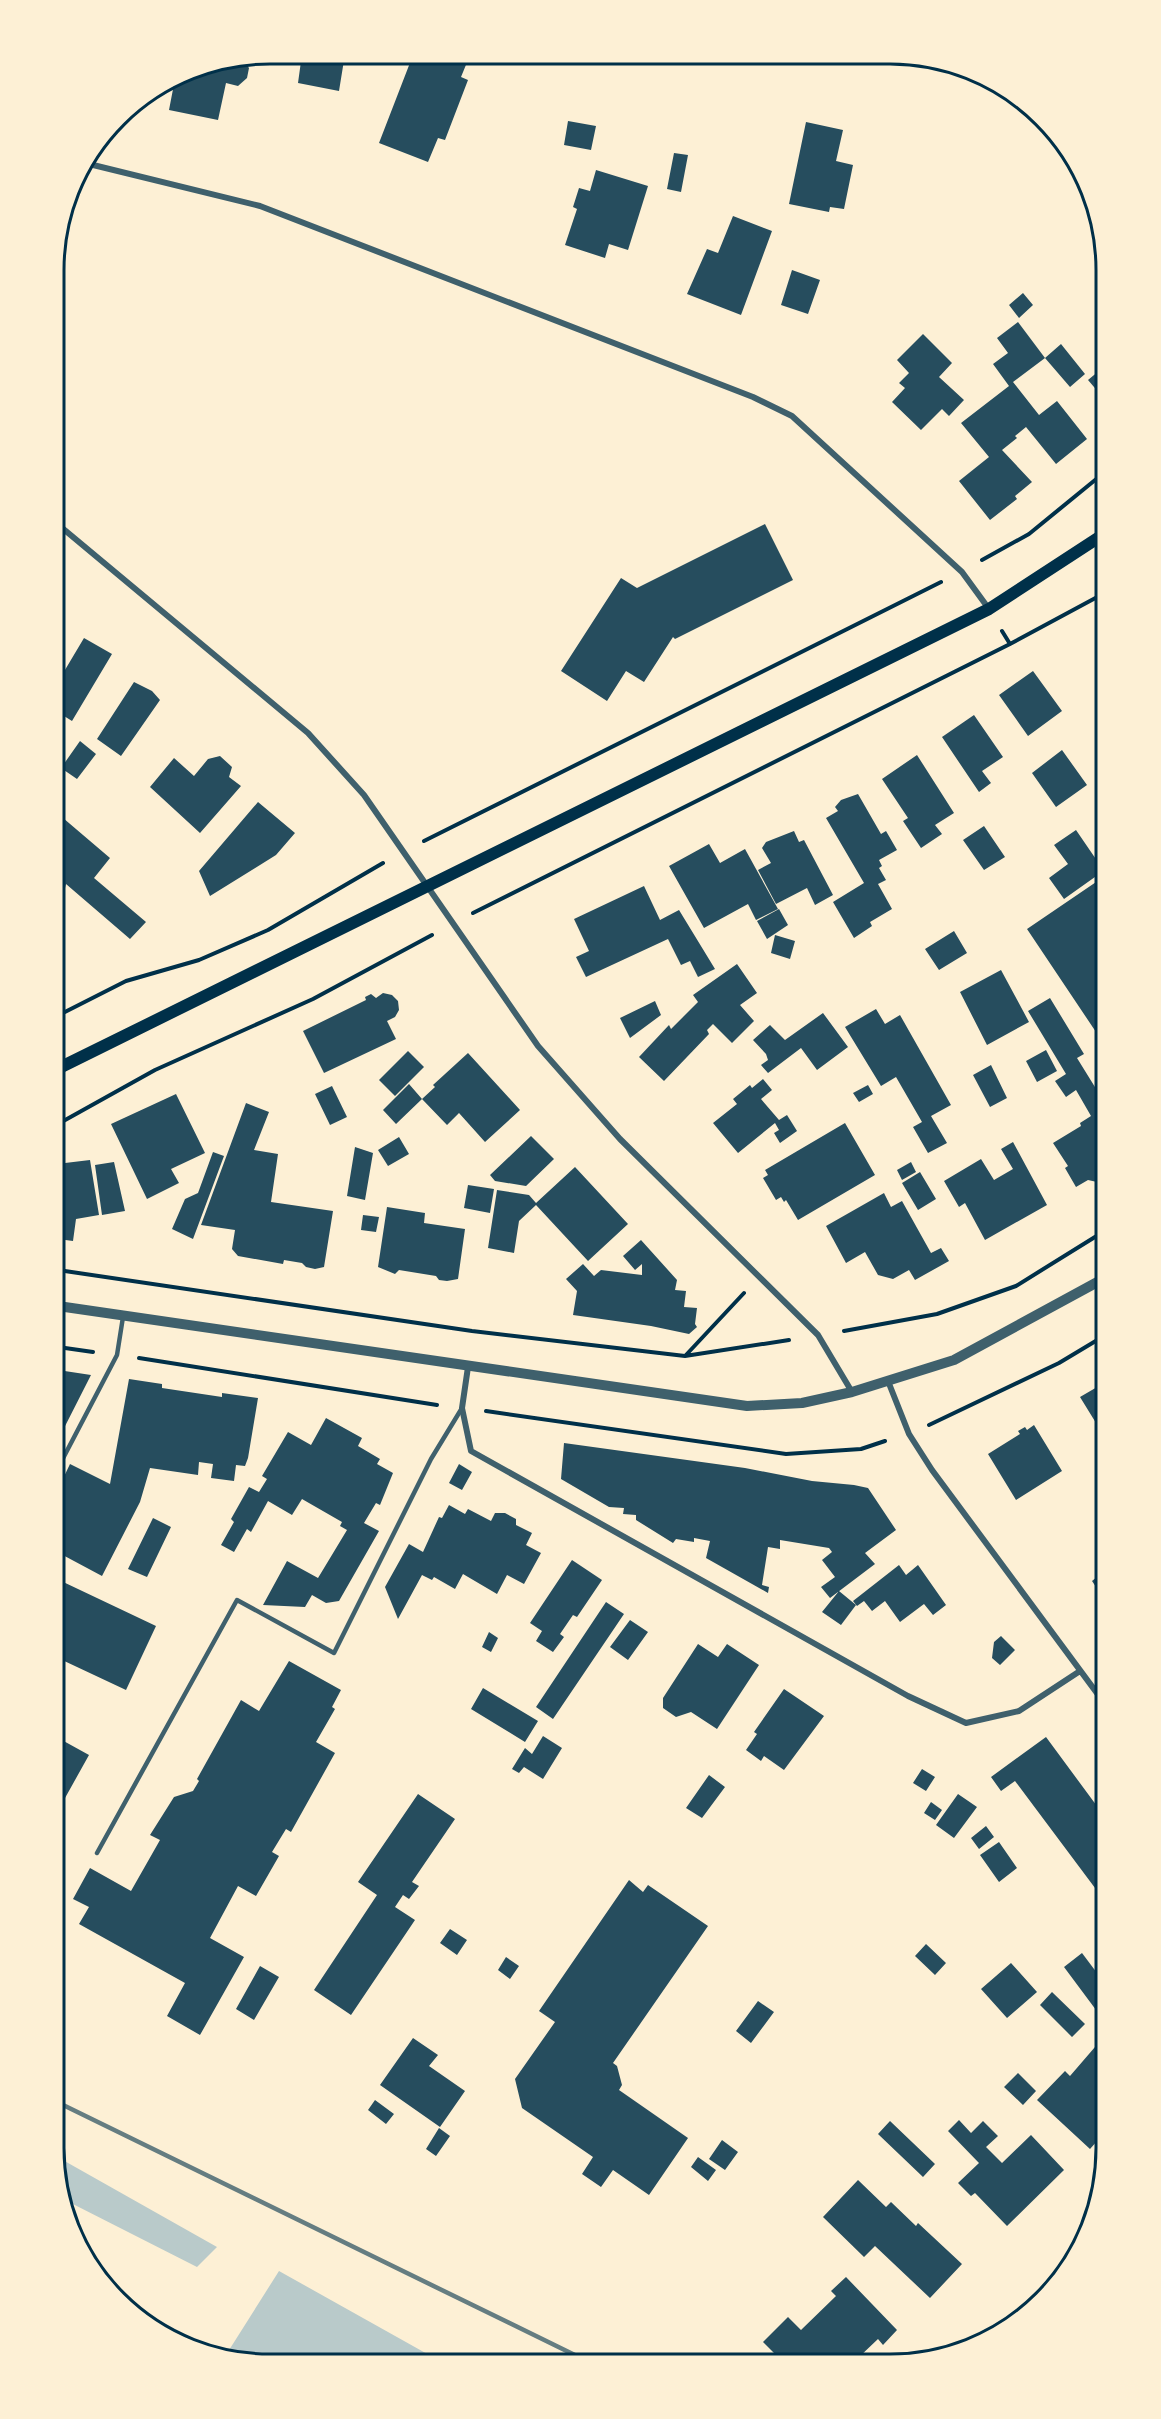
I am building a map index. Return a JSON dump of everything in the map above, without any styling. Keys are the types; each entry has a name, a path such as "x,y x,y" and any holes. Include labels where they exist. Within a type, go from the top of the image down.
{"main road":[{"path":"65,1065 989,609 1096,539"}],"street":[{"path":"94,165 260,206 753,397 792,416 962,572 989,609"},
{"path":"65,529 308,733 364,795 538,1046 621,1139 818,1335 852,1392"},
{"path":"64,1307 747,1406 802,1403 852,1392 954,1360 1096,1283"},
{"path":"468,1367 462,1408 471,1451 908,1696 966,1723 1019,1711 1080,1671"},
{"path":"888,1381 909,1434 932,1470 1096,1692"}],"lane":[{"path":"64,1456 117,1355 123,1317"},
{"path":"97,1853 237,1600 334,1653 431,1459 462,1408"}],"path":[{"path":"65,1012 126,981 199,960 268,930 403,851 962,572 1029,534 1096,479"},
{"path":"65,1120 155,1070 313,999 454,922 1010,644 1096,598"},
{"path":"64,1271 472,1331 685,1356 937,1314 1016,1286 1096,1236"},
{"path":"685,1356 759,1277"}],"shaded area":[{"path":"65,2161 217,2247 197,2267 73,2204"},
{"path":"279,2271 427,2354 271,2354 229,2350"}],"building":[{"path":"301,64 343,64 339,91 298,83"},
{"path":"410,64 466,64 461,77 468,80 445,140 438,138 428,162 379,143"},
{"path":"244,66 249,68 247,78 238,86 226,83 218,120 169,110 173,90 205,75"},
{"path":"568,121 596,126 591,150 564,145"},
{"path":"806,122 843,130 836,161 853,165 844,209 830,207 829,212 789,204"},
{"path":"674,153 688,155 681,192 667,189"},
{"path":"596,170 648,186 628,250 609,244 605,258 565,245 577,209 573,207 579,188 590,191"},
{"path":"733,216 772,231 741,315 687,294 707,249 718,253"},
{"path":"792,270 820,280 808,314 781,305"},
{"path":"1023,293 1033,305 1019,318 1009,305"},
{"path":"1018,322 1045,358 1013,382 1039,415 1057,401 1087,439 1056,464 1026,427 1015,436 1017,438 1002,450 1032,482 1015,496 1017,499 990,520 959,481 989,457 961,423 1009,386 993,364 1008,353 997,338"},
{"path":"923,334 952,363 939,377 964,400 949,416 942,409 921,430 892,402 905,388 899,383 909,373 897,360"},
{"path":"1061,344 1085,374 1070,387 1045,358"},
{"path":"1096,373 1096,389 1088,380"},
{"path":"765,524 793,580 675,639 673,637 644,682 626,671 607,701 561,671 621,578 637,588"},
{"path":"84,638 112,654 72,721 65,716 65,670"},
{"path":"1033,671 1062,711 1028,736 999,695"},
{"path":"134,682 152,691 160,700 121,756 97,739"},
{"path":"974,715 1003,757 982,771 991,783 979,792 942,737"},
{"path":"80,741 96,754 77,779 65,771 65,763"},
{"path":"1062,750 1087,785 1056,807 1032,773"},
{"path":"917,755 954,813 935,825 942,834 921,848 903,821 908,818 882,779"},
{"path":"220,756 232,767 229,777 241,786 200,833 150,787 174,758 194,776 208,759"},
{"path":"858,794 881,834 886,831 897,850 879,860 882,866 879,868 886,880 878,884 892,909 870,922 872,926 854,938 833,902 864,883 826,818 838,811 835,807 841,800"},
{"path":"258,802 295,833 276,855 210,896 199,871"},
{"path":"65,819 110,858 94,878 146,922 130,939 66,884 65,889"},
{"path":"984,826 1005,857 984,870 963,840"},
{"path":"1076,830 1096,859 1096,876 1064,899 1049,878 1068,864 1054,845"},
{"path":"794,831 799,842 804,840 833,895 815,905 807,888 776,904 758,870 771,863 762,848 766,842"},
{"path":"709,844 720,863 745,849 778,909 756,920 748,904 704,928 669,866"},
{"path":"1096,882 1096,1032 1027,929"},
{"path":"644,886 660,920 679,910 715,969 698,977 690,961 681,965 668,939 586,977 576,957 589,951 574,919"},
{"path":"779,909 788,925 767,939 757,921"},
{"path":"954,931 967,953 939,970 925,949"},
{"path":"775,935 795,941 790,959 771,953"},
{"path":"737,964 757,993 740,1005 754,1021 732,1043 713,1024 707,1030 709,1034 664,1081 639,1057 669,1025 671,1029 698,1002 693,995"},
{"path":"1001,970 1029,1022 987,1045 960,992"},
{"path":"383,993 392,995 398,1001 399,1010 395,1017 387,1021 396,1039 324,1073 303,1031 366,1000 365,997 371,994 376,998"},
{"path":"1050,998 1084,1054 1077,1058 1096,1089 1096,1182 1088,1180 1076,1187 1065,1168 1068,1166 1053,1143 1081,1126 1080,1123 1091,1116 1076,1090 1066,1097 1055,1081 1066,1074 1028,1011"},
{"path":"655,1001 661,1015 630,1038 620,1018"},
{"path":"876,1009 885,1024 900,1015 951,1105 931,1116 947,1143 928,1153 913,1127 922,1122 896,1077 881,1086 845,1027"},
{"path":"823,1013 848,1047 817,1070 801,1048 768,1073 761,1065 768,1060 766,1054 753,1040 770,1025 785,1040"},
{"path":"1046,1050 1057,1071 1037,1082 1026,1061"},
{"path":"408,1051 424,1067 395,1096 379,1080"},
{"path":"468,1053 520,1110 485,1142 459,1113 447,1125 422,1099 435,1087 433,1085"},
{"path":"991,1065 1007,1098 990,1107 973,1075"},
{"path":"763,1079 772,1090 761,1099 779,1120 787,1115 797,1131 780,1143 774,1133 779,1130 775,1123 738,1153 713,1123 737,1104 733,1099 750,1085 752,1088"},
{"path":"409,1084 422,1099 396,1124 383,1110"},
{"path":"868,1085 873,1094 859,1102 853,1093"},
{"path":"332,1086 347,1117 330,1125 315,1094"},
{"path":"176,1094 205,1153 171,1169 179,1183 147,1199 111,1124"},
{"path":"246,1103 269,1112 254,1150 278,1154 271,1202 333,1211 324,1267 315,1269 306,1267 302,1263 284,1260 283,1264 238,1256 232,1249 235,1230 201,1225"},
{"path":"845,1123 875,1175 798,1220 786,1200 784,1202 781,1197 776,1200 763,1178 768,1175 765,1170"},
{"path":"531,1136 554,1159 526,1186 495,1181 490,1175"},
{"path":"399,1137 409,1154 388,1166 378,1150"},
{"path":"1013,1142 1047,1205 985,1240 965,1203 959,1207 944,1181 981,1159 994,1180 1013,1169 1001,1149"},
{"path":"355,1147 373,1153 365,1200 347,1196"},
{"path":"213,1152 224,1156 193,1239 172,1229 185,1199 198,1193"},
{"path":"90,1160 99,1215 76,1219 73,1241 64,1240 65,1162"},
{"path":"114,1162 125,1211 102,1215 95,1165"},
{"path":"911,1162 916,1172 902,1180 897,1170"},
{"path":"575,1167 628,1224 588,1261 536,1205 519,1221 514,1253 488,1248 497,1190 529,1195 536,1203"},
{"path":"920,1172 936,1199 918,1210 902,1183"},
{"path":"468,1185 494,1189 490,1213 464,1208"},
{"path":"884,1193 891,1207 902,1201 931,1253 941,1248 949,1261 915,1280 909,1270 893,1279 878,1275 865,1252 846,1263 826,1226"},
{"path":"387,1207 425,1213 424,1223 465,1229 458,1279 439,1280 436,1276 399,1270 395,1274 378,1267"},
{"path":"363,1215 379,1217 376,1232 361,1230"},
{"path":"641,1240 677,1280 675,1290 686,1291 684,1307 697,1308 695,1324 697,1327 689,1334 573,1315 577,1291 566,1279 583,1264 594,1276 601,1270 642,1275 642,1264 635,1270 623,1256"},
{"path":"64,1371 91,1375 64,1427"},
{"path":"129,1379 162,1384 162,1388 222,1397 222,1393 258,1398 248,1458 245,1466 236,1465 234,1481 211,1478 213,1464 199,1462 198,1475 150,1468 140,1502 102,1576 64,1556 64,1476 70,1464 110,1484"},
{"path":"1096,1388 1096,1423 1080,1397"},
{"path":"326,1418 362,1438 358,1446 380,1459 377,1464 393,1473 380,1505 376,1503 364,1523 379,1531 339,1601 326,1603 312,1595 305,1607 263,1605 287,1561 318,1578 347,1530 340,1526 342,1522 302,1499 292,1515 268,1501 251,1532 247,1529 234,1552 221,1545 234,1522 231,1519 249,1487 259,1492 267,1479 262,1476 288,1432 311,1445"},
{"path":"1034,1425 1062,1471 1016,1500 988,1454 1020,1434 1018,1431 1025,1427 1027,1430"},
{"path":"564,1443 868,1488 896,1530 865,1553 875,1564 830,1598 821,1587 835,1577 822,1560 832,1552 829,1548 780,1540 780,1549 768,1547 762,1585 769,1587 768,1593 706,1558 710,1541 694,1538 694,1542 676,1539 673,1543 636,1520 636,1515 623,1514 624,1508 609,1507 561,1479"},
{"path":"459,1464 472,1472 462,1490 449,1483"},
{"path":"449,1505 465,1514 468,1509 491,1521 495,1513 505,1513 516,1519 516,1525 532,1533 526,1545 541,1553 524,1584 507,1575 497,1594 463,1574 455,1589 434,1577 432,1580 422,1575 398,1619 385,1587 409,1544 423,1552 439,1517 442,1518"},
{"path":"153,1518 171,1527 147,1577 128,1569"},
{"path":"572,1560 602,1580 577,1617 573,1615 560,1634 564,1637 553,1652 536,1641 542,1631 530,1623"},
{"path":"899,1565 906,1575 918,1565 946,1605 933,1615 924,1604 900,1622 885,1601 872,1611 864,1601 857,1606 853,1601"},
{"path":"64,1583 156,1626 126,1690 64,1661"},
{"path":"839,1591 856,1605 841,1625 822,1612"},
{"path":"606,1602 624,1614 553,1719 536,1707"},
{"path":"630,1620 648,1632 628,1660 610,1647"},
{"path":"489,1632 498,1638 491,1652 482,1647"},
{"path":"1001,1636 1015,1650 1000,1665 992,1658 994,1642"},
{"path":"698,1644 718,1657 727,1644 759,1665 717,1729 691,1712 676,1717 663,1708 663,1698"},
{"path":"289,1661 341,1690 332,1707 335,1709 316,1742 335,1753 291,1832 286,1829 272,1852 279,1856 256,1896 238,1886 210,1938 244,1957 200,2035 167,2016 185,1983 79,1924 89,1907 73,1899 90,1868 131,1891 160,1840 150,1835 174,1797 193,1791 199,1781 197,1779 241,1700 259,1711"},
{"path":"483,1688 538,1721 525,1742 471,1709"},
{"path":"784,1689 824,1716 784,1770 764,1756 761,1761 746,1750 757,1734 754,1732"},
{"path":"543,1736 562,1748 543,1779 524,1767 519,1773 512,1769 525,1748 532,1754"},
{"path":"1046,1737 1096,1805 1096,1889 1015,1781 1001,1791 991,1777"},
{"path":"64,1741 89,1755 64,1799"},
{"path":"922,1769 935,1777 926,1791 913,1783"},
{"path":"709,1775 725,1787 702,1818 686,1808"},
{"path":"418,1794 455,1819 412,1882 419,1886 409,1899 403,1895 395,1907 415,1920 351,2015 314,1990 377,1895 358,1882"},
{"path":"958,1794 977,1807 954,1838 936,1825"},
{"path":"931,1802 942,1810 935,1820 924,1813"},
{"path":"986,1826 994,1837 979,1849 971,1838"},
{"path":"999,1842 1017,1868 999,1882 980,1855"},
{"path":"629,1880 643,1892 648,1885 708,1926 613,2063 617,2066 622,2085 619,2090 688,2138 649,2195 613,2170 601,2187 582,2174 593,2157 522,2108 515,2079 555,2022 539,2011"},
{"path":"450,1929 467,1940 457,1955 440,1943"},
{"path":"926,1944 946,1963 935,1975 915,1956"},
{"path":"1082,1953 1096,1972 1096,2010 1064,1967"},
{"path":"506,1957 519,1966 510,1979 498,1970"},
{"path":"1011,1963 1037,1992 1007,2018 981,1989"},
{"path":"260,1966 279,1977 254,2020 236,2009"},
{"path":"1052,1992 1085,2024 1072,2037 1040,2005"},
{"path":"758,2001 774,2012 751,2043 736,2031"},
{"path":"413,2038 438,2055 429,2066 465,2091 440,2127 380,2085"},
{"path":"1095,2047 1096,2142 1090,2149 1037,2100 1065,2071 1070,2076"},
{"path":"1018,2073 1036,2091 1023,2105 1004,2087"},
{"path":"375,2100 394,2114 386,2124 368,2110"},
{"path":"959,2120 971,2133 983,2121 998,2136 986,2147 1002,2163 1031,2135 1064,2170 1007,2226 975,2193 971,2196 958,2183 979,2163 948,2131"},
{"path":"890,2121 935,2164 923,2177 878,2134"},
{"path":"439,2128 450,2136 436,2156 426,2149"},
{"path":"722,2140 738,2152 725,2170 709,2159"},
{"path":"698,2157 716,2170 708,2181 691,2167"},
{"path":"858,2180 886,2207 891,2202 916,2226 918,2223 962,2264 930,2298 875,2246 864,2257 823,2217"},
{"path":"846,2277 897,2330 883,2345 878,2339 862,2354 775,2354 763,2342 788,2317 801,2330 836,2296 831,2291"}],"railway":[{"path":"64,2105 573,2354"}]}
